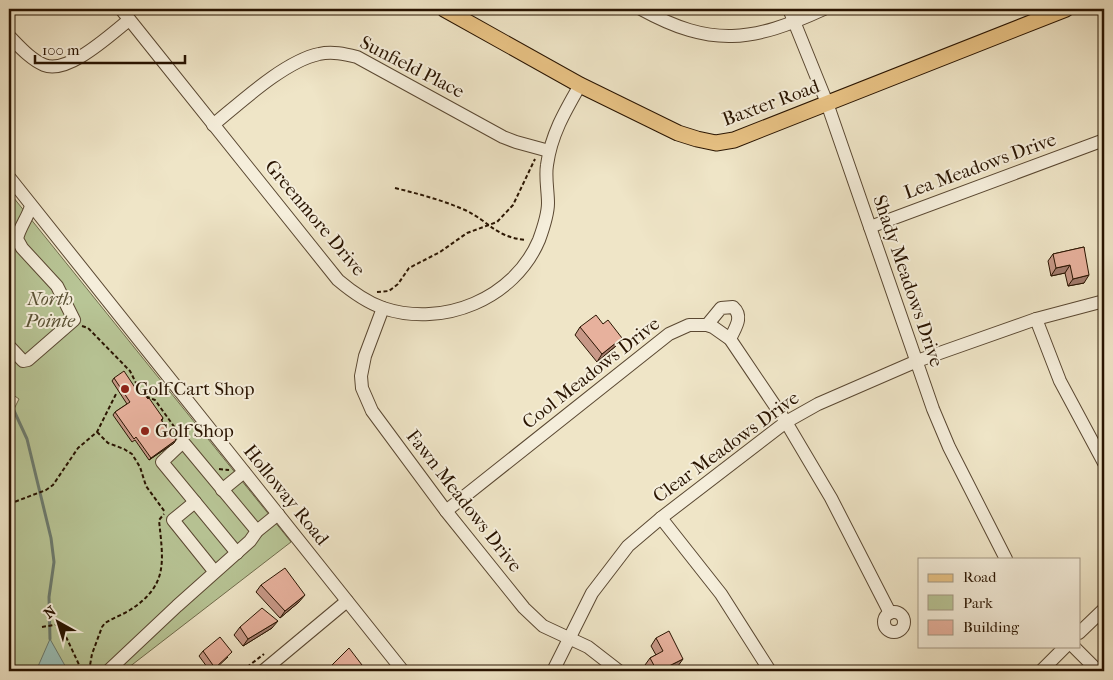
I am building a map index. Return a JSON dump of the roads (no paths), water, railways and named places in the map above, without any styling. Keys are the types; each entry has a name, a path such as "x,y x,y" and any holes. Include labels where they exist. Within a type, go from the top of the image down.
{"main road":[{"name":"Baxter Road","path":"444,9 580,85 678,133 716,143 734,140 1066,9"}],"street":[{"name":"Greenmore Drive","path":"121,9 338,280 351,291 383,308 416,315 448,313 487,298 501,288 524,266 533,252 545,221 548,205 546,168 556,127 580,85"},
{"path":"641,9 663,21 691,32 725,37 748,36 794,22 824,9"},
{"name":"Shady Meadows Drive","path":"789,9 827,103 941,430 1005,558"},
{"path":"9,36 35,60 46,66 57,67 79,58 129,20"},
{"name":"Sunfield Place","path":"213,125 285,68 309,56 321,53 334,53 357,57 503,137 549,151"},
{"name":"Lea Meadows Drive","path":"870,227 1104,140"},
{"name":"Holloway Road","path":"9,177 404,671"},
{"path":"9,346 23,362 28,360 74,320 57,286 18,244 18,233 31,206"},
{"path":"22,227 46,225"},
{"name":"Clear Meadows Drive","path":"553,671 592,593 628,546 661,518 786,422 818,404 917,361 1036,319 1104,301"},
{"path":"730,339 739,320 738,312 732,307 725,306 721,308 707,325 730,339 786,422 832,498 890,613"},
{"name":"Fawn Meadows Drive","path":"383,308 365,356 361,376 362,388 372,410 446,512 534,618 543,626 588,647 620,671"},
{"path":"1036,319 1060,381 1104,463"},
{"name":"Cool Meadows Drive","path":"446,512 670,334 689,325 707,325"},
{"path":"237,553 162,462 183,442 256,531"},
{"path":"222,490 244,472"},
{"path":"195,502 169,516 214,571"},
{"path":"108,671 214,571 250,541 256,531 278,514"},
{"path":"661,518 720,594 770,671"},
{"path":"263,671 347,602"},
{"path":"1080,632 1104,609"},
{"path":"1041,671 1064,648"},
{"path":"1075,648 1098,671"}],"water":[{"path":"50,639 68,671 36,671"}],"waterway":[{"path":"10,402 27,439 51,538 54,562 49,597 50,639"}],"place":[{"name":"Golf Cart Shop","path":"125,389"},
{"name":"Golf Shop","path":"145,431"}],"park label":[{"name":"North Pointe","path":"50,310"}]}
